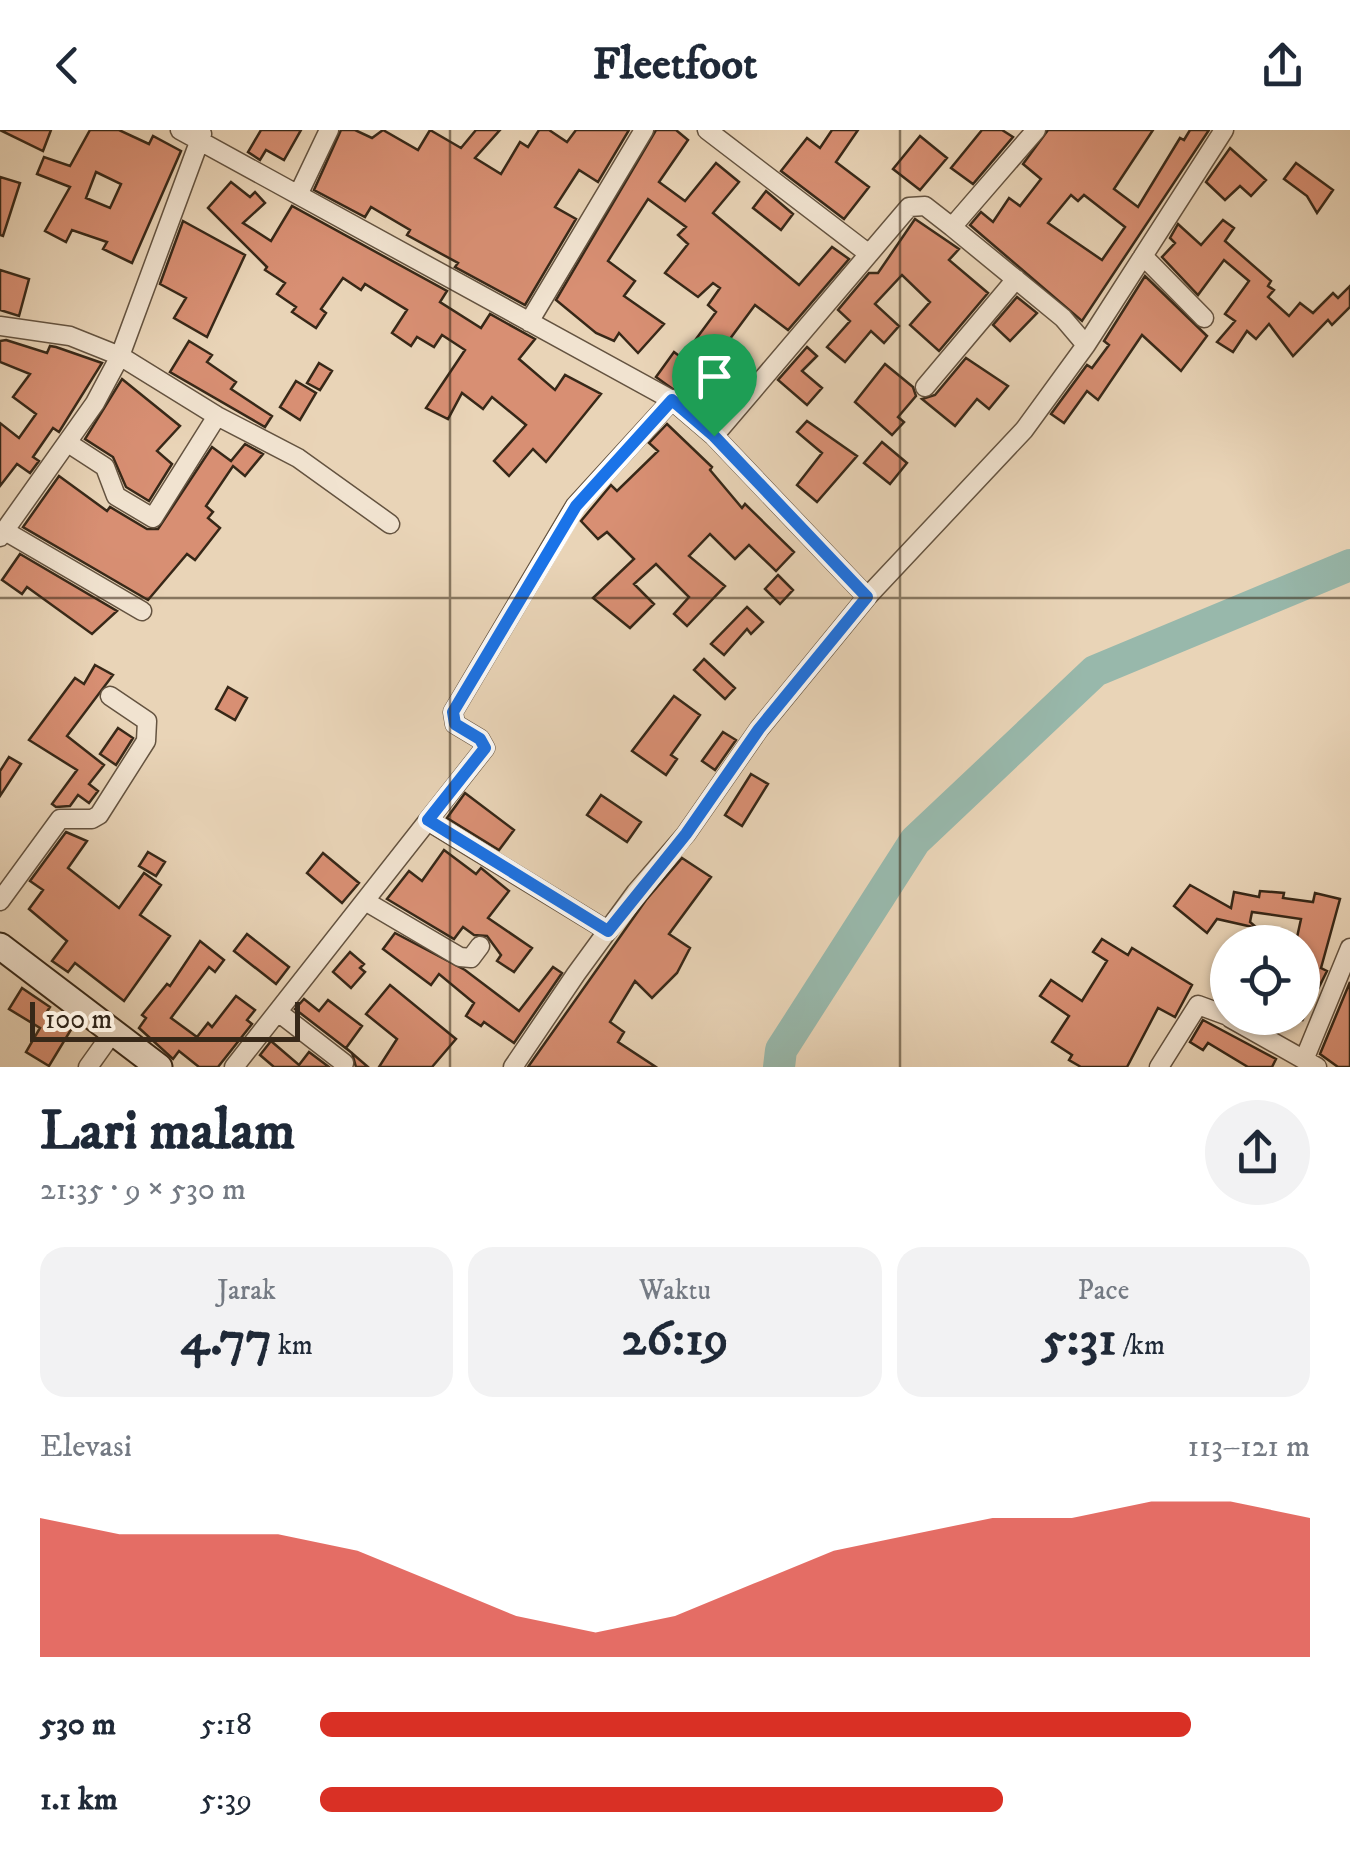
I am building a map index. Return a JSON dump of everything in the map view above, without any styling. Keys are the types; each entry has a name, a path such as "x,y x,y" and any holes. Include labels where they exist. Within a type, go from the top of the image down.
{"main road":[{"path":"0,946 158,1067"}],"street":[{"path":"180,130 201,135 298,195 672,400 714,436 867,597"},
{"path":"298,195 329,130"},
{"path":"528,322 644,130"},
{"path":"707,130 869,254"},
{"path":"952,227 1036,130"},
{"path":"513,1067 608,931 686,834 759,729 867,597 1014,442 1086,345 1224,130"},
{"path":"142,611 2,534 68,443 120,356 201,135"},
{"path":"714,436 916,203 952,227 1063,318 1086,345"},
{"path":"1143,256 1204,318"},
{"path":"925,387 1016,279"},
{"path":"0,326 70,336 120,356 217,416 298,458 390,524"},
{"path":"234,1067 485,748 480,739 455,724 453,712 539,562 576,506 672,400"},
{"path":"68,443 105,467 116,496 154,518 217,416"},
{"path":"0,901 60,819 92,819 98,815 146,741 146,720 110,696"},
{"path":"428,820 608,931"},
{"path":"365,901 460,958 471,958 480,946"},
{"path":"1260,1035 1311,1063 1350,948"},
{"path":"1159,1067 1198,1005 1210,1010"},
{"path":"278,1012 344,1063"},
{"path":"88,1067 113,1032"}],"building":[{"path":"0,130 51,130 43,151"},
{"path":"90,130 119,130 149,144 153,136 181,151 132,263 103,249 107,242 72,230 66,242 45,231 70,187 37,174 44,157 70,166","holes":["96,172 121,184 110,208 86,198"]},
{"path":"261,130 301,130 284,160 266,150 260,160 248,152"},
{"path":"341,130 355,130 372,138 383,130 418,150 430,130 461,148 476,130 500,130 475,158 501,174 520,142 528,147 539,130 549,130 567,142 576,130 629,130 598,182 579,170 555,207 576,219 525,305 455,267 458,263 407,235 410,230 371,207 365,217 314,190"},
{"path":"656,130 676,130 688,140 659,182 685,201 716,163 739,182 713,213 799,285 832,247 849,259 788,330 755,305 721,351 749,371 713,418 656,377 674,352 682,358 716,312 708,305 720,288 713,283 698,297 665,273 688,244 678,235 686,227 648,199 608,261 635,281 624,296 664,324 638,353 619,333 614,341 596,333 556,300"},
{"path":"832,130 858,130 836,162 869,187 844,219 781,171 807,138 820,148"},
{"path":"982,130 1002,130 1013,137 973,184 951,168"},
{"path":"1048,130 1153,130 1114,189 1138,207 1180,138 1184,140 1190,130 1209,130 1082,321 970,225 981,212 993,222 1009,198 1020,206 1041,179 1023,164","holes":["1071,195 1078,201 1084,195 1125,227 1102,260 1048,223"]},
{"path":"920,136 947,158 920,190 893,169"},
{"path":"1230,148 1266,180 1251,196 1240,186 1225,200 1206,182"},
{"path":"1296,163 1333,190 1317,213 1307,196 1284,179"},
{"path":"0,177 20,183 3,236 0,235"},
{"path":"231,182 250,197 255,192 265,203 243,223 271,241 292,206 447,291 440,302 481,328 490,314 535,339 519,359 555,390 565,375 601,394 546,462 533,449 509,476 494,461 526,425 492,397 483,409 462,393 448,419 426,408 465,350 442,335 434,347 417,337 411,346 392,333 407,310 365,284 361,290 343,278 321,309 326,313 316,328 292,312 296,307 277,294 285,283 265,270 267,267 208,208"},
{"path":"766,191 793,214 781,230 753,208"},
{"path":"915,219 959,249 949,260 988,293 939,351 910,325 930,302 902,275 875,304 899,326 884,343 871,331 845,362 827,347 850,321 838,310 869,273 878,273"},
{"path":"1223,220 1234,228 1225,241 1271,281 1268,286 1274,290 1268,297 1289,316 1300,303 1313,313 1333,293 1338,298 1350,286 1350,307 1332,325 1328,320 1293,356 1269,324 1256,339 1247,331 1233,352 1217,342 1235,321 1225,314 1249,281 1224,260 1198,295 1162,257 1175,243 1170,238 1178,224 1201,245"},
{"path":"183,221 245,255 207,337 174,318 186,298 160,284"},
{"path":"0,270 29,279 19,316 0,310"},
{"path":"1145,276 1207,336 1181,371 1142,335 1098,400 1087,391 1064,423 1051,414 1087,365 1092,368 1109,345 1104,341"},
{"path":"1017,297 1037,313 1010,341 993,325"},
{"path":"0,341 47,353 50,346 56,347 102,363 59,432 53,428 33,457 39,461 30,473 17,464 0,486 0,423 19,438 36,414 13,397 30,374 0,362"},
{"path":"189,341 212,355 207,362 236,382 231,389 272,416 265,427 170,372"},
{"path":"807,347 817,356 802,371 822,388 807,405 778,380"},
{"path":"966,358 1008,386 989,409 977,399 955,426 922,399 935,395"},
{"path":"319,363 332,371 320,390 307,383"},
{"path":"885,364 913,387 916,396 898,417 904,422 892,435 855,402"},
{"path":"122,379 180,426 157,451 172,464 149,501 126,487 113,457 85,439"},
{"path":"296,381 316,393 300,420 280,407"},
{"path":"807,421 857,456 817,502 797,485 822,453 797,432"},
{"path":"667,424 712,467 710,470 742,508 745,504 794,552 776,571 749,545 735,559 710,534 689,556 725,586 687,626 674,614 689,597 656,564 634,584 654,604 630,628 593,598 634,559 607,532 598,539 581,521 611,485 617,491 658,451 649,443"},
{"path":"882,442 907,463 890,484 864,463"},
{"path":"245,444 263,454 245,476 233,466 206,506 213,512 208,518 220,528 195,560 187,554 148,600 23,527 59,476 107,511 110,507 147,529 158,529 212,447 231,461"},
{"path":"20,554 117,611 92,634 27,587 22,594 2,580"},
{"path":"778,575 793,590 780,604 765,589"},
{"path":"747,607 763,622 751,634 747,629 724,655 711,644"},
{"path":"704,659 735,688 725,699 694,670"},
{"path":"95,665 113,675 67,736 104,765 89,784 98,791 89,803 78,795 70,806 56,807 52,804 77,770 29,740 75,678 84,684"},
{"path":"228,687 247,698 235,720 216,709"},
{"path":"674,696 700,715 671,755 677,759 666,775 632,751"},
{"path":"118,728 133,738 116,765 100,754"},
{"path":"723,732 736,740 715,770 702,761"},
{"path":"9,757 21,764 0,796 0,771"},
{"path":"751,774 768,784 742,826 725,815"},
{"path":"465,793 514,830 499,850 447,818"},
{"path":"601,795 641,822 627,842 587,815"},
{"path":"66,832 87,841 68,868 119,908 144,873 161,885 140,915 170,936 124,1001 75,963 68,972 52,961 67,941 29,909 43,890 30,881"},
{"path":"444,850 476,874 481,868 509,891 488,918 532,948 514,972 497,961 501,955 487,936 474,935 463,927 454,939 387,899 409,871 422,881"},
{"path":"148,852 165,862 156,876 139,866"},
{"path":"323,853 359,883 342,903 307,873"},
{"path":"682,858 711,877 669,934 690,948 677,973 652,998 635,981 610,1022 624,1032 618,1042 656,1067 528,1067 646,900"},
{"path":"1190,885 1231,908 1234,892 1259,897 1260,891 1284,893 1283,898 1313,902 1315,893 1340,899 1321,968 1327,971 1320,985 1320,925 1300,925 1301,919 1252,912 1250,922 1254,925 1217,919 1207,933 1174,906"},
{"path":"395,933 465,970 519,1011 553,967 562,973 514,1043 484,1022 481,1026 466,1016 474,1003 439,974 431,985 383,949"},
{"path":"247,934 289,967 276,984 234,951"},
{"path":"1102,939 1128,955 1132,948 1192,985 1175,1017 1158,1008 1127,1067 1081,1067 1069,1060 1072,1055 1052,1042 1069,1016 1040,996 1051,980 1082,1001 1107,961 1093,952"},
{"path":"200,941 224,960 215,972 209,967 171,1018 197,1037 208,1023 212,1027 236,996 255,1010 247,1020 252,1024 218,1067 199,1067 179,1051 173,1059 139,1028 146,1018 142,1015 167,984 170,986"},
{"path":"350,952 364,964 360,968 365,972 351,988 333,972"},
{"path":"1350,982 1350,1067 1338,1067 1320,1054"},
{"path":"390,985 456,1039 432,1067 379,1067 397,1039 366,1014"},
{"path":"22,988 50,1007 46,1013 72,1028 49,1066 26,1052 40,1028 9,1009"},
{"path":"304,999 319,1011 328,1000 362,1026 346,1048 295,1009"},
{"path":"1203,1020 1210,1024 1210,1035 1231,1035 1276,1059 1272,1067 1248,1067 1208,1043 1203,1050 1190,1042"},
{"path":"271,1041 299,1065 309,1052 329,1067 274,1067 260,1055"},
{"path":"352,1053 368,1067 356,1067"}],"waterway":[{"path":"779,1067 781,1050 915,841 1095,671 1350,565"}],"route":[{"path":"672,400 714,436 867,597 759,729 686,834 608,931 428,820 485,748 480,739 455,724 453,712 539,562 576,506 672,400"}]}
